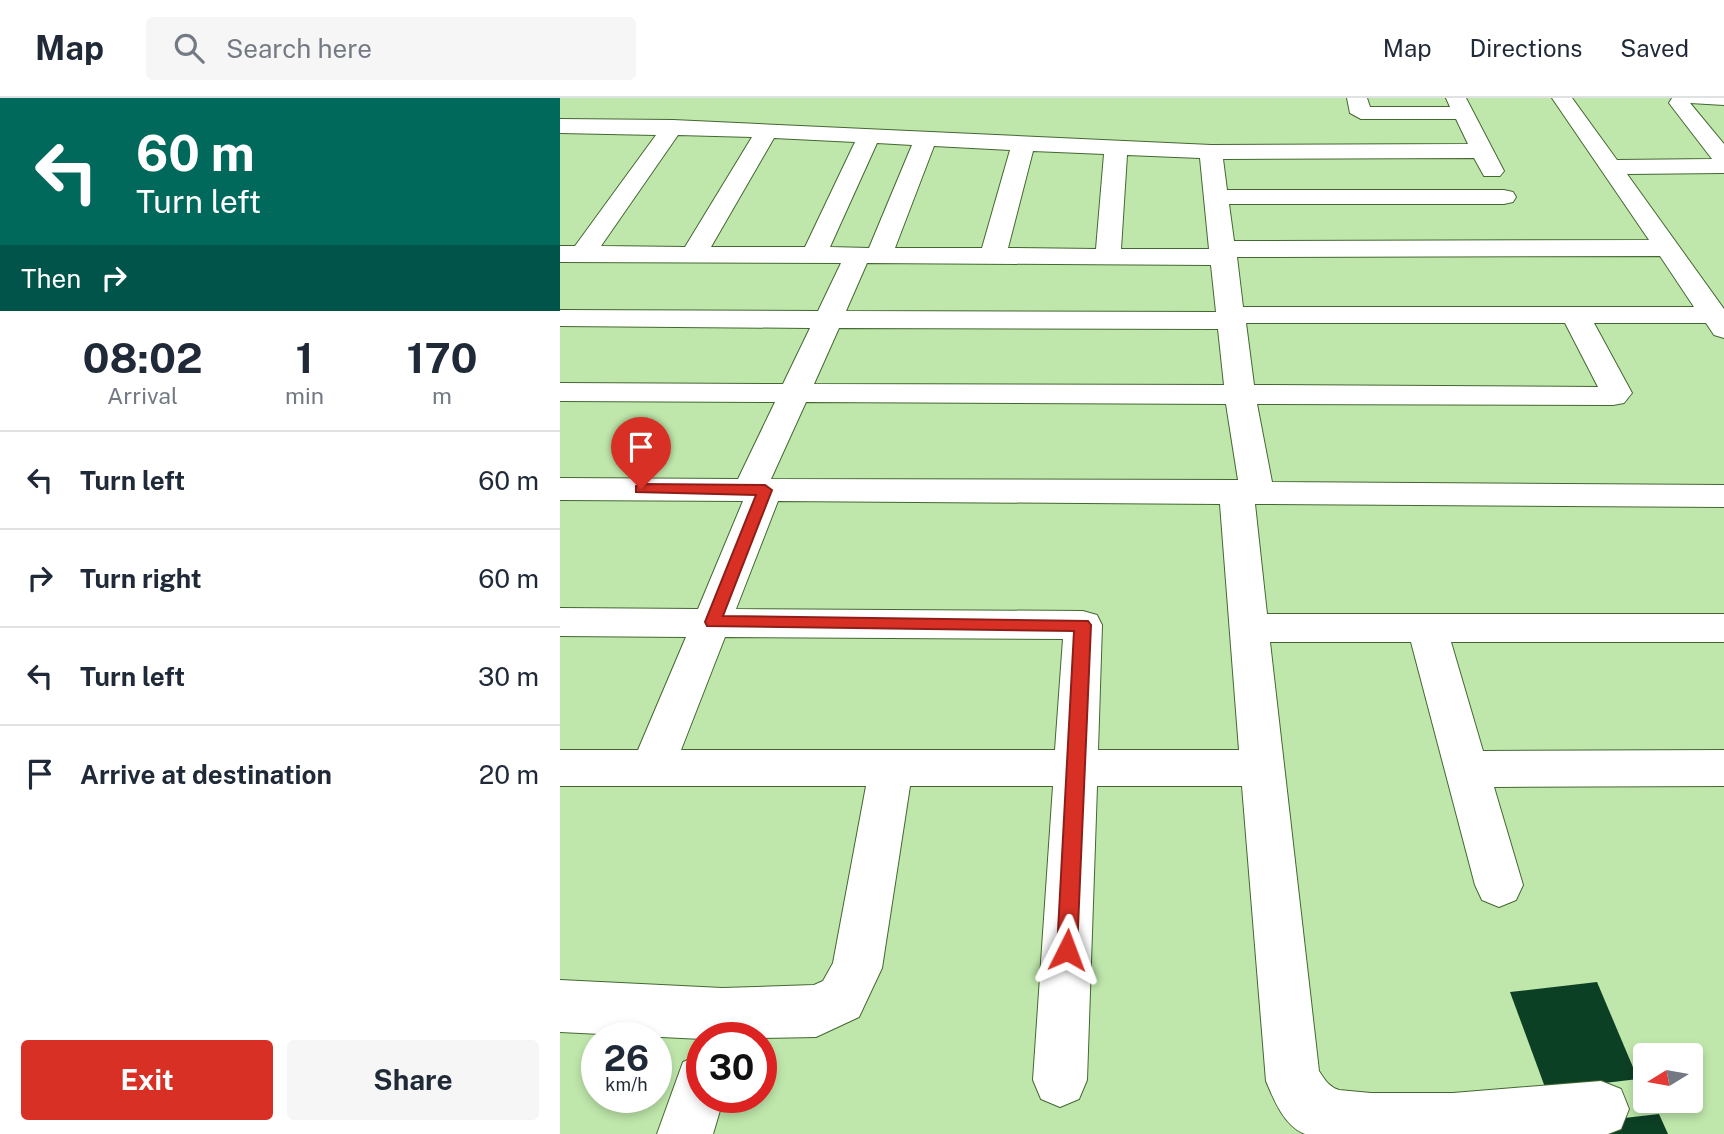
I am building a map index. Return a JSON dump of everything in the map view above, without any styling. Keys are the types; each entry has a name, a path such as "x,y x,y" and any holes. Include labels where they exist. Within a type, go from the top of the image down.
{"street":[{"path":"1357,98 1361,113 1460,106 1517,223"},
{"path":"1562,98 1719,322"},
{"path":"1684,98 1679,103 1715,135 1724,159"},
{"path":"1693,98 1724,99"},
{"path":"560,149 570,126 673,127 1211,152 1482,151"},
{"path":"571,254 673,127"},
{"path":"693,255 767,131"},
{"path":"814,255 869,136"},
{"path":"652,768 713,622 792,393 828,317 869,255 926,139"},
{"path":"993,256 1023,144"},
{"path":"1108,256 1116,148"},
{"path":"1211,152 1240,395 1247,491 1250,628 1261,768 1293,1082 1316,1111 1354,1125 1405,1126 1601,1109"},
{"path":"1609,167 1724,166"},
{"path":"1216,197 1517,223 1667,248"},
{"path":"571,254 1108,256 1223,253 1517,223"},
{"path":"1693,285 1724,285"},
{"path":"560,318 1575,315 1719,322"},
{"path":"560,392 1613,396 1616,393 1575,315"},
{"path":"560,489 1247,491 1724,496"},
{"path":"560,622 1083,625 1060,1080"},
{"path":"1250,628 1724,628"},
{"path":"1427,628 1499,885"},
{"path":"560,768 1261,768"},
{"path":"1466,769 1724,768"},
{"path":"745,1022 816,1011 841,999 857,968 891,769"},
{"path":"560,1006 687,1022"},
{"path":"685,1134 692,1113"}],"building":[{"path":"1597,982 1633,1067 1633,1080 1546,1090 1510,992"},
{"path":"1659,1114 1668,1134 1502,1134 1502,1132"}],"route":[{"path":"641,489 765,490 713,622 1083,625 1067,950"}]}
